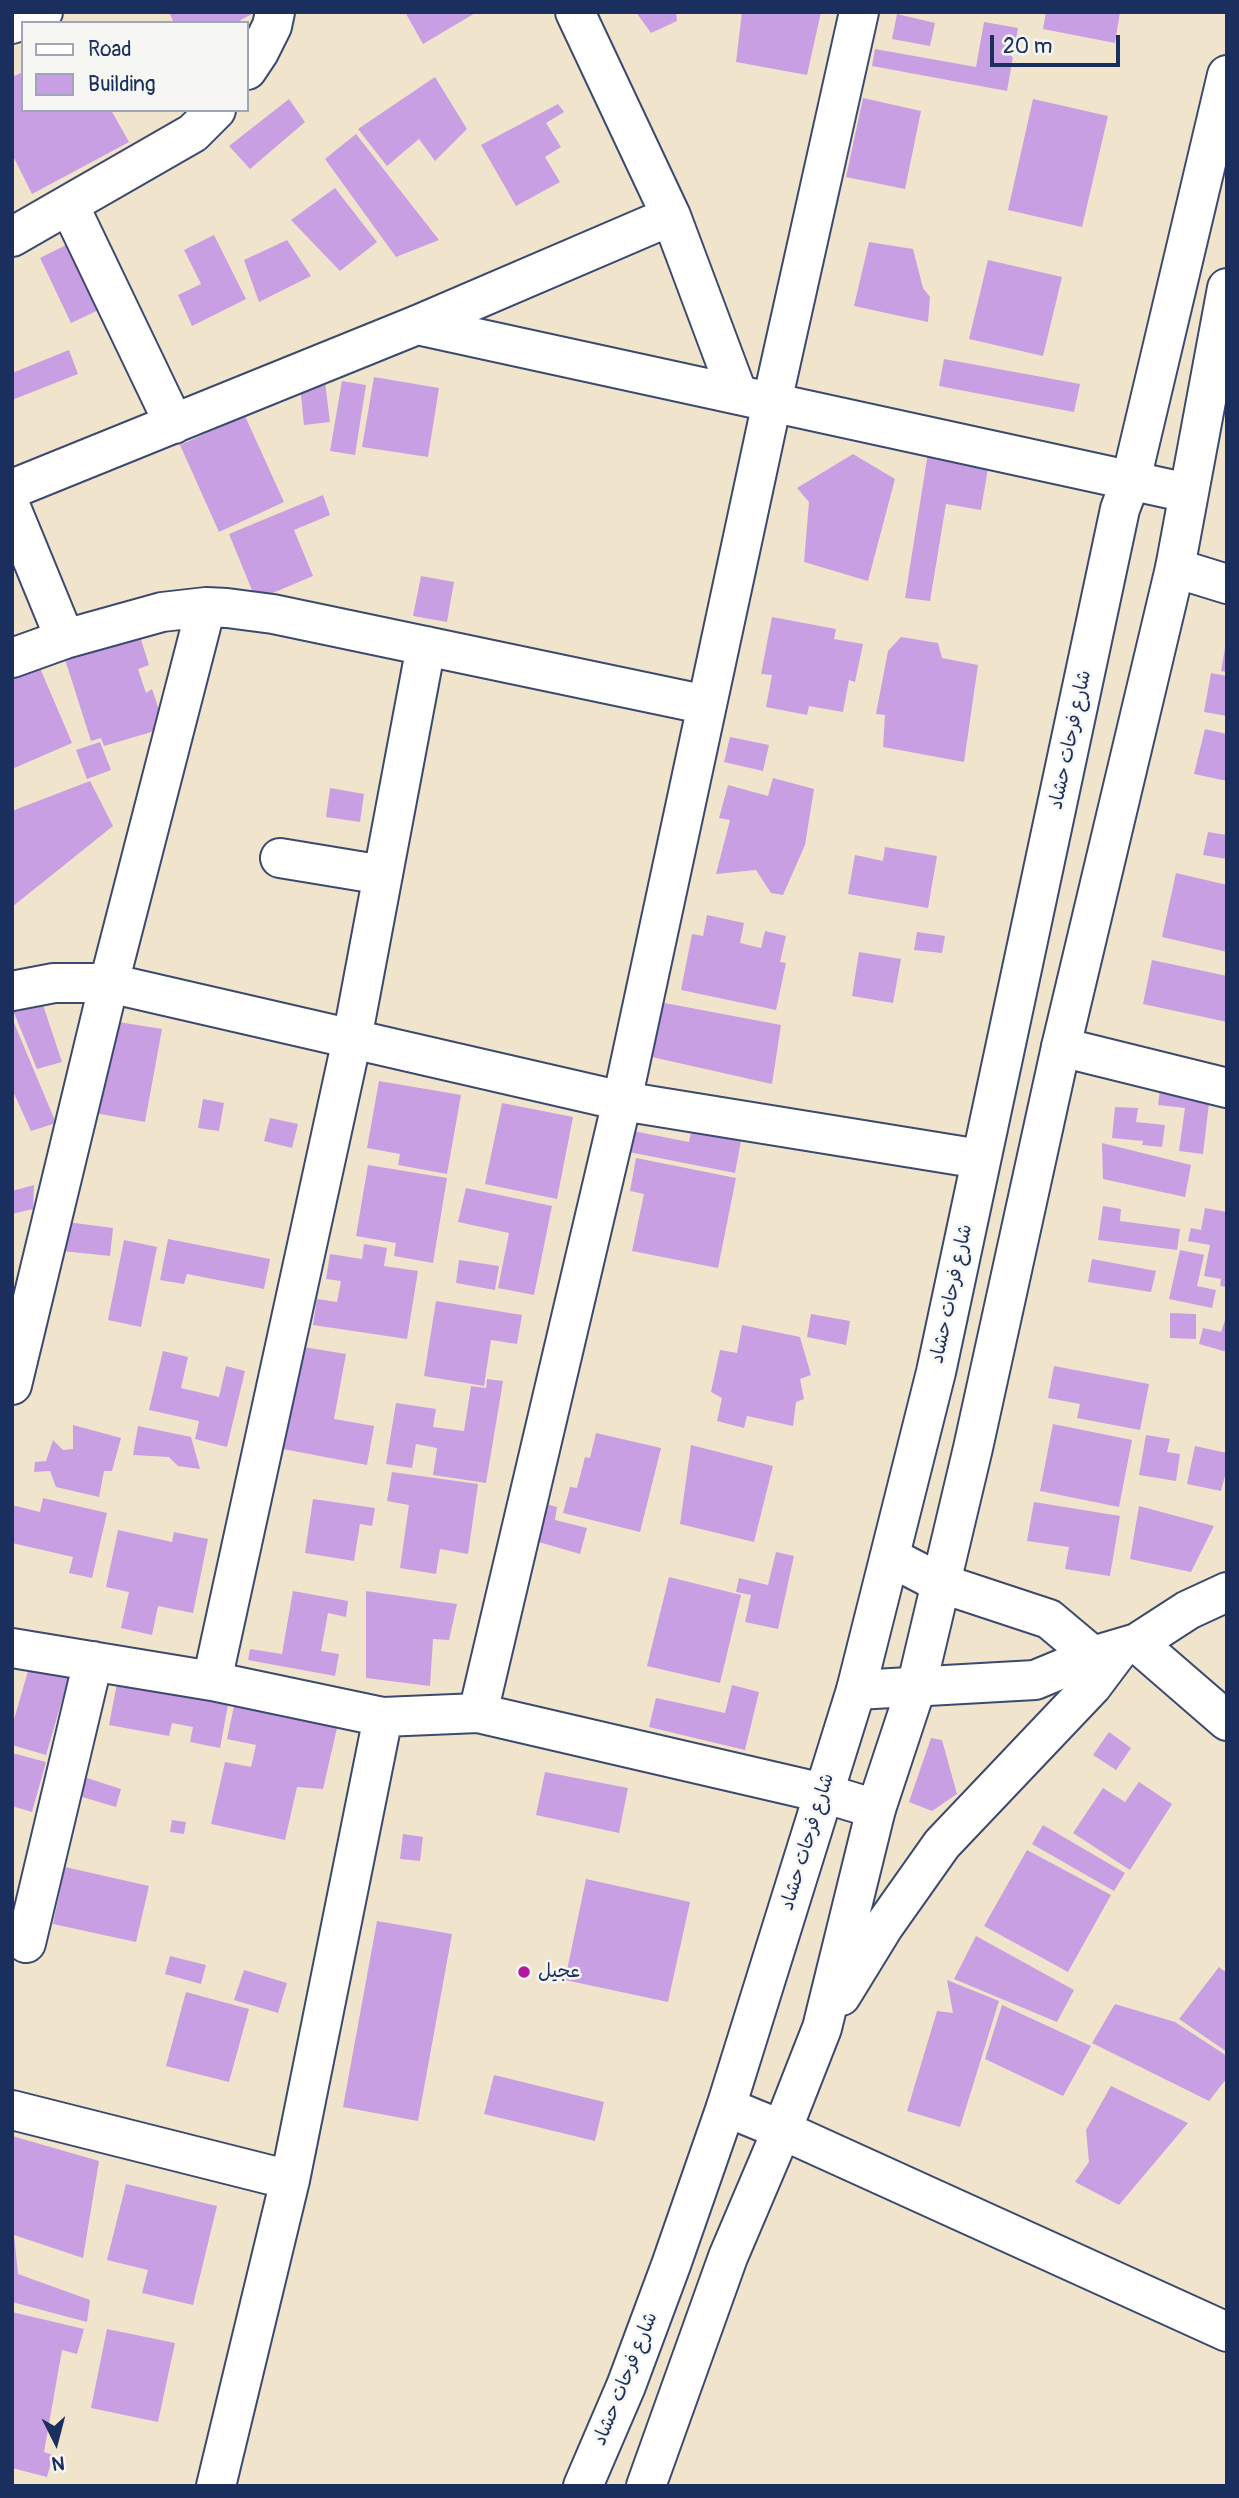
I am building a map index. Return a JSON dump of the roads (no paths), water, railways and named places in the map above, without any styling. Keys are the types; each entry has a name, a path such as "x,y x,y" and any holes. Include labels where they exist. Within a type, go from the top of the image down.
{"street":[{"path":"12,24 43,12"},
{"path":"248,68 272,26 275,12"},
{"path":"575,12 755,399"},
{"path":"478,1713 622,1101 708,705 755,399 859,12"},
{"name":"شارع فرحات حشاد","path":"583,2486 626,2386 726,2107 856,1689 936,1372 1120,509 1131,480 1227,75"},
{"path":"12,237 193,133 214,112"},
{"path":"69,205 174,424"},
{"path":"12,489 417,325 671,216"},
{"path":"646,2486 728,2257 822,2028 876,1810 916,1688 973,1448 1061,1047 1175,568 1227,288"},
{"path":"417,325 1188,493"},
{"path":"12,510 65,639"},
{"path":"1175,568 1227,584"},
{"path":"12,659 65,639 162,612 206,607 273,614 708,705"},
{"path":"12,1385 109,983 206,607"},
{"path":"212,1681 352,1038 426,646"},
{"path":"280,858 383,876"},
{"path":"12,990 54,983 109,983 622,1101 981,1159"},
{"path":"1061,1047 1227,1088"},
{"path":"890,1557 940,1583 1049,1619 1116,1650 1227,1721"},
{"path":"856,1689 1035,1680 1116,1650 1227,1591"},
{"path":"12,1648 212,1681 383,1717 478,1713 823,1793 876,1810"},
{"path":"822,2028 884,1926 942,1844 1091,1686 1116,1650"},
{"path":"26,1943 93,1661"},
{"path":"216,2486 290,2180 383,1717"},
{"path":"726,2107 1227,2332"},
{"path":"12,2110 290,2180"}],"place":[{"name":"عجيل","path":"524,1972"}]}
